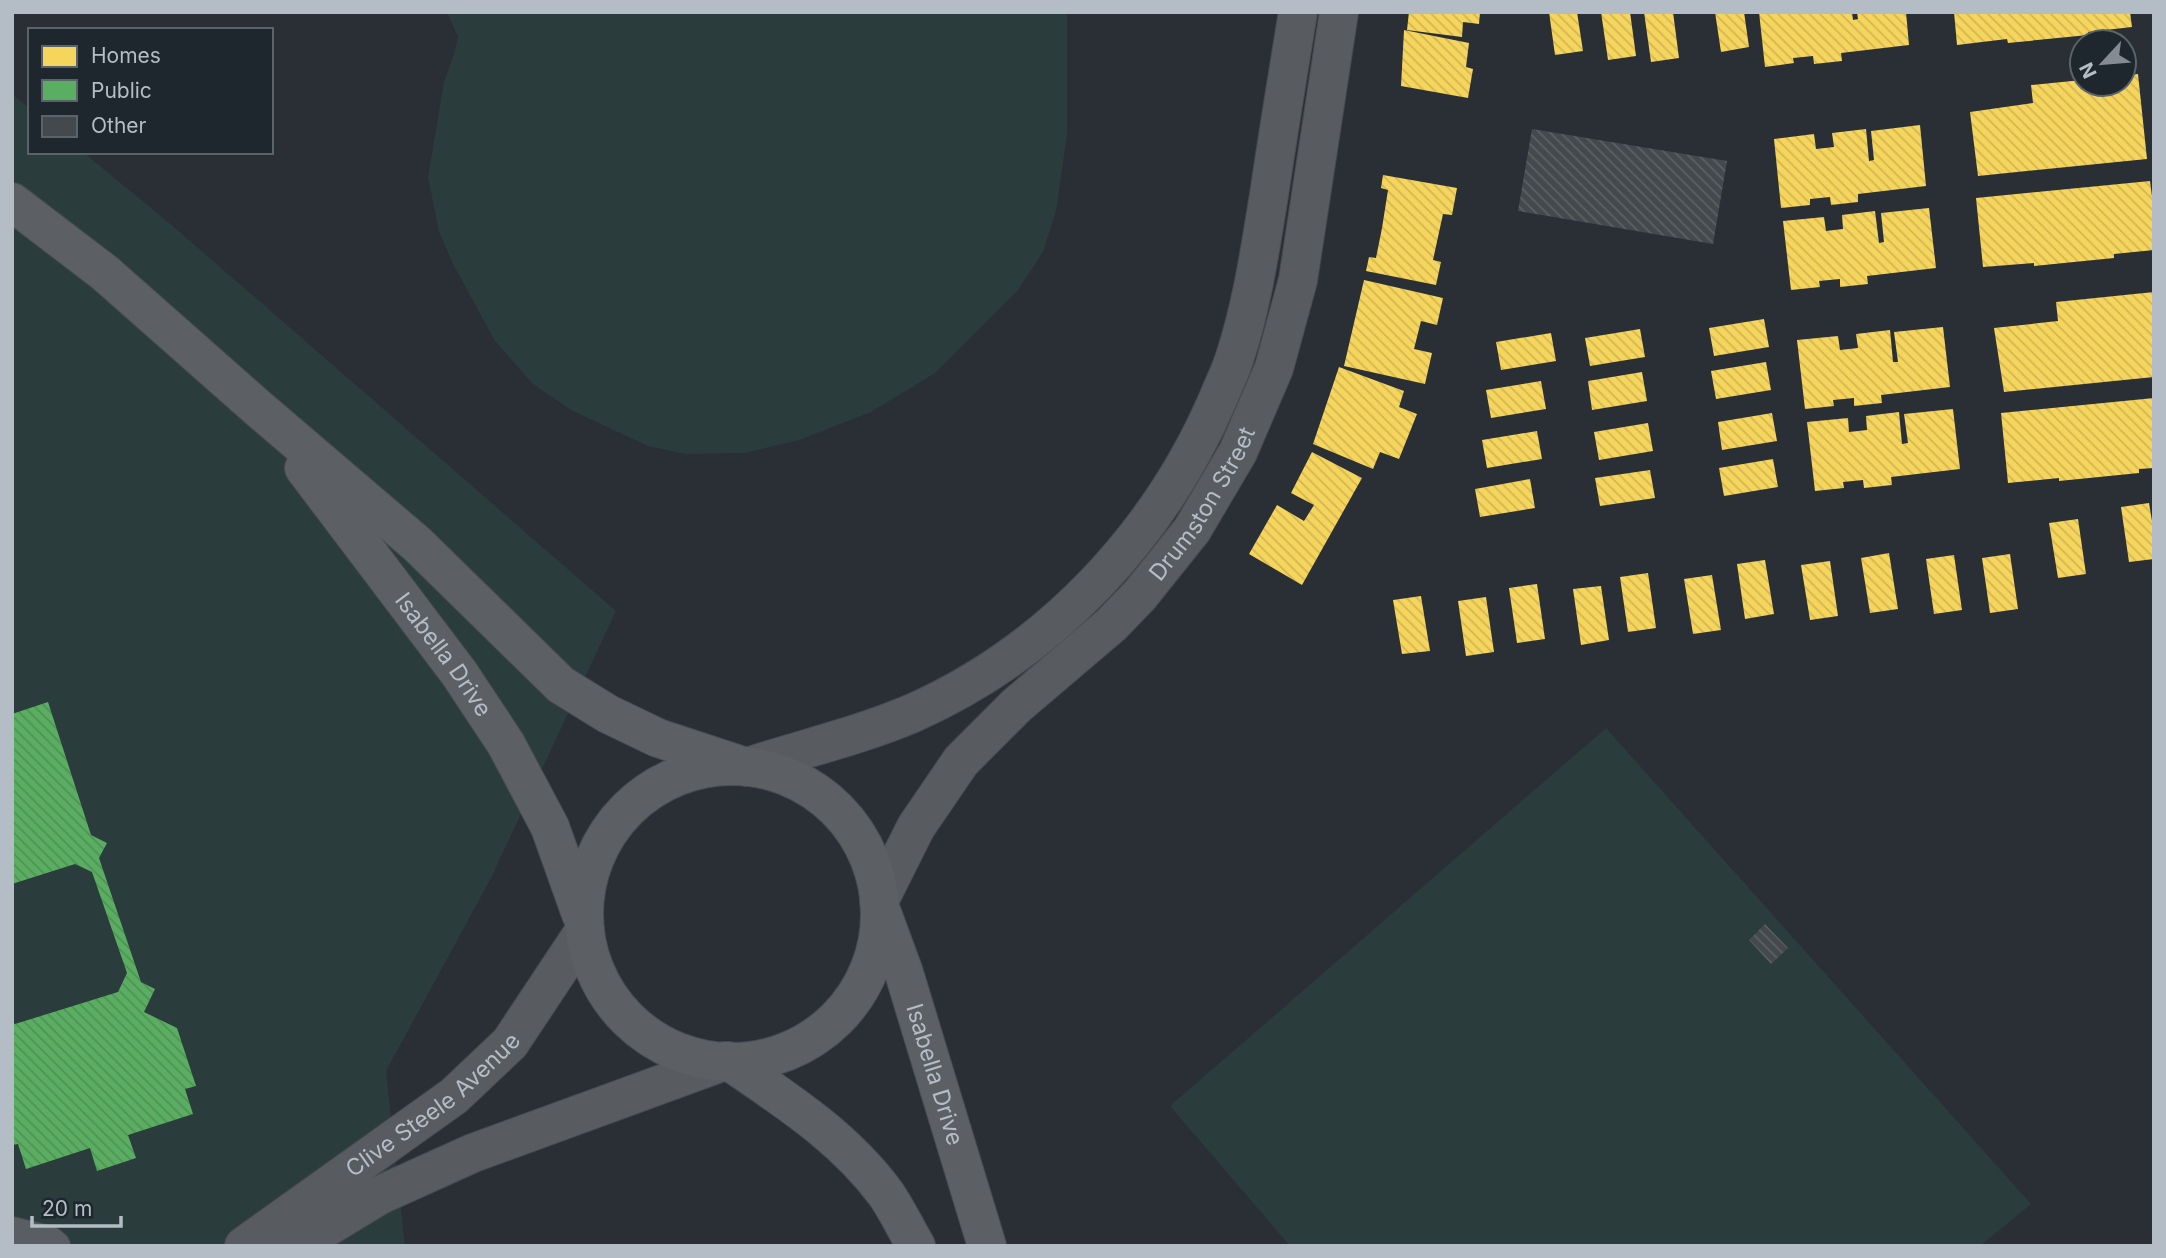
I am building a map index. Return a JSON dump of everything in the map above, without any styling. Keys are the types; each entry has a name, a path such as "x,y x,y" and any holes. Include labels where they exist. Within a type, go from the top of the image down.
{"main road":[{"name":"Isabella Drive","path":"12,202 105,273 258,409 417,544 561,685 608,714 658,738 745,766"},
{"name":"Isabella Drive","path":"258,409 459,673 506,744 550,827 585,928"},
{"path":"717,766 745,766 768,770 814,791 835,808 852,828 875,875 879,927 865,978 852,1001 835,1020 814,1037 792,1049 768,1058 743,1062 692,1056 668,1047 646,1034 627,1017 610,998 589,951 585,928 585,900 594,863 611,829 627,809 646,793 680,775 717,766"},
{"name":"Isabella Drive","path":"879,903 904,973 988,1246"},
{"path":"727,1061 817,1122 854,1156 887,1195 915,1246"}],"street":[{"name":"Drumston Street","path":"745,766 853,736 914,712 971,682 1025,646 1076,604 1121,558 1160,506 1202,435 1234,360 1255,281 1298,12"},
{"name":"Drumston Street","path":"879,903 916,827 961,761 1017,705 1111,625 1140,595 1192,530 1238,452 1274,368 1298,280 1339,12"},
{"name":"Clive Steele Avenue","path":"244,1246 454,1096 510,1042 585,928"},
{"name":"Clive Steele Avenue","path":"296,1246 380,1195 473,1153 727,1061"},
{"path":"12,1232 49,1241 55,1246"}],"shaded area":[{"path":"447,12 1067,12 1067,135 1056,211 1043,252 1018,290 935,373 871,412 799,440 744,453 685,454 648,446 571,410 533,384 495,341 453,264 439,232 428,177 444,82 458,37"},
{"path":"12,94 28,107 28,154 85,154 175,228 616,611 490,880 386,1071 405,1246 12,1246"},
{"path":"1606,728 2031,1204 1980,1246 1290,1246 1170,1106"}],"building: Homes":[{"path":"1409,12 1480,12 1479,24 1463,22 1462,37 1407,30"},
{"path":"1549,12 1577,12 1583,51 1555,55"},
{"path":"1601,12 1630,12 1636,56 1608,60"},
{"path":"1644,12 1673,12 1679,58 1651,62"},
{"path":"1715,12 1744,12 1749,47 1721,52"},
{"path":"1759,12 1852,12 1853,20 1858,19 1857,12 1906,12 1909,45 1841,53 1842,61 1814,64 1813,56 1793,58 1794,63 1765,67"},
{"path":"1954,12 2130,12 2132,27 2068,28 2068,37 2008,43 2007,39 1957,45"},
{"path":"1404,30 1469,43 1466,67 1473,69 1468,98 1401,86"},
{"path":"2138,74 2147,159 1978,176 1970,112 2033,103 2031,85 2068,81 2068,98 2138,98"},
{"path":"1920,125 1926,186 1858,194 1858,202 1831,205 1830,197 1810,199 1810,205 1781,208 1774,139 1814,134 1816,149 1834,147 1832,133 1866,129 1869,161 1874,160 1871,131"},
{"path":"1383,175 1457,188 1452,215 1443,214 1433,260 1441,262 1436,285 1366,271 1369,257 1376,258 1382,228 1388,190 1381,188"},
{"path":"2150,181 2154,212 2154,250 2114,254 2114,258 2034,266 2034,263 1983,267 1976,198"},
{"path":"1929,208 1936,268 1867,276 1868,284 1840,287 1840,279 1819,281 1820,287 1791,290 1783,221 1824,217 1826,231 1843,229 1842,215 1875,211 1879,243 1884,242 1881,213"},
{"path":"1364,280 1443,298 1437,325 1421,321 1414,349 1432,353 1425,384 1344,366"},
{"path":"2154,292 2154,377 2004,392 1994,328 2058,321 2056,302"},
{"path":"1764,319 1769,347 1714,356 1709,328"},
{"path":"1943,327 1950,387 1881,395 1882,403 1854,406 1854,398 1833,400 1834,406 1805,409 1797,340 1838,336 1840,350 1858,348 1856,334 1890,330 1893,362 1898,362 1894,332"},
{"path":"1640,329 1645,357 1590,366 1585,338"},
{"path":"1551,333 1556,361 1501,370 1496,342"},
{"path":"1766,362 1771,390 1716,399 1711,371"},
{"path":"1339,367 1404,391 1399,407 1417,414 1399,459 1380,452 1373,469 1313,444"},
{"path":"1642,372 1647,401 1592,410 1588,381"},
{"path":"1541,381 1546,409 1491,418 1486,390"},
{"path":"2154,398 2154,468 2139,469 2139,473 2008,483 2001,413"},
{"path":"1953,409 1960,469 1891,477 1892,485 1864,488 1863,480 1843,482 1844,488 1815,491 1807,422 1848,418 1849,432 1867,430 1866,416 1899,412 1902,444 1908,443 1904,414"},
{"path":"1772,413 1777,441 1722,450 1718,422"},
{"path":"1648,423 1653,451 1599,460 1594,432"},
{"path":"1537,431 1542,459 1487,468 1482,440"},
{"path":"1312,452 1362,478 1302,585 1249,554 1277,505 1304,521 1314,505 1291,493"},
{"path":"1773,459 1778,487 1724,496 1719,468"},
{"path":"1650,470 1655,498 1600,506 1595,478"},
{"path":"1530,479 1535,508 1480,517 1475,489"},
{"path":"2149,503 2154,533 2154,559 2129,562 2121,507"},
{"path":"2078,519 2086,574 2058,578 2049,523"},
{"path":"1889,553 1898,609 1870,613 1861,558"},
{"path":"2010,554 2018,609 1990,613 1982,558"},
{"path":"1954,555 1962,610 1934,614 1926,559"},
{"path":"1765,560 1774,614 1745,619 1737,564"},
{"path":"1830,561 1838,616 1810,620 1801,565"},
{"path":"1648,573 1656,628 1628,632 1620,577"},
{"path":"1712,575 1721,630 1693,634 1684,579"},
{"path":"1537,584 1545,639 1517,643 1509,588"},
{"path":"1601,586 1609,640 1581,645 1573,589"},
{"path":"1421,596 1430,651 1402,654 1393,600"},
{"path":"1486,597 1494,652 1466,656 1458,601"}],"building: Public":[{"path":"48,702 91,835 107,843 99,858 141,982 155,989 144,1012 177,1028 196,1086 185,1089 193,1114 128,1135 136,1158 97,1171 90,1148 26,1169 18,1144 12,1145 12,1022 15,1024 118,992 127,973 92,872 75,864 12,884 12,714"}],"building: Other":[{"path":"1532,129 1727,161 1713,244 1518,211"},
{"path":"1765,924 1788,948 1771,964 1749,940"}]}
